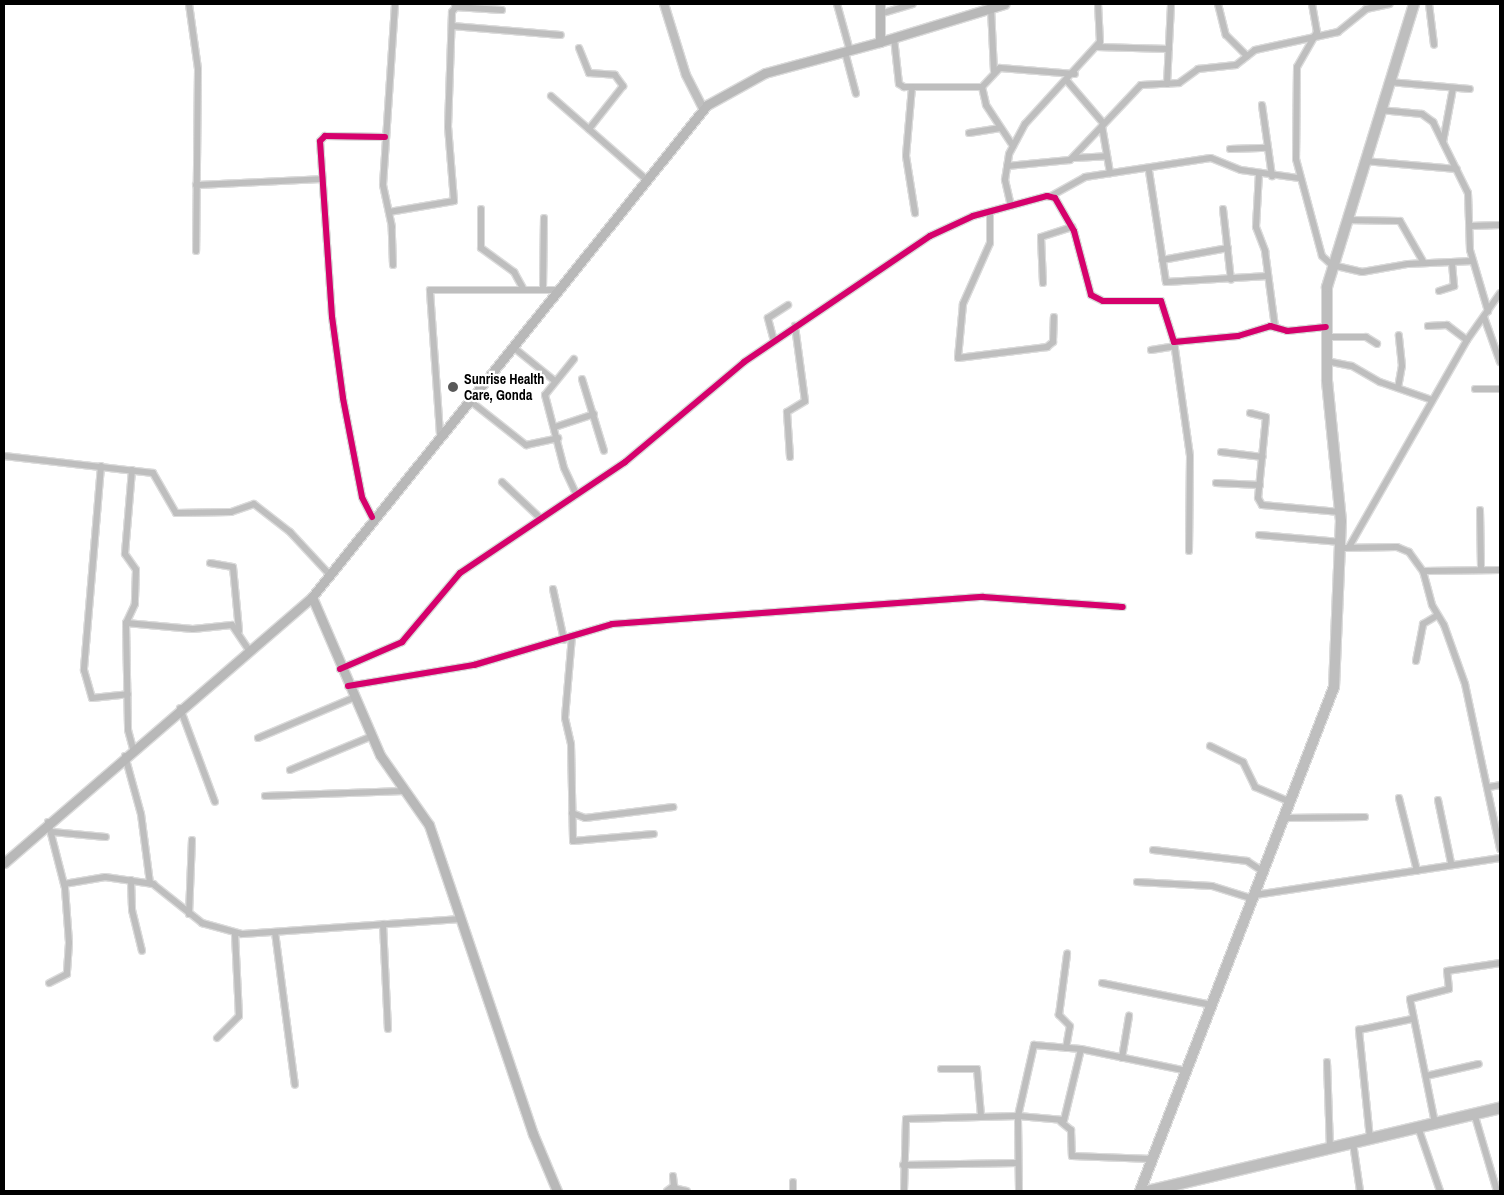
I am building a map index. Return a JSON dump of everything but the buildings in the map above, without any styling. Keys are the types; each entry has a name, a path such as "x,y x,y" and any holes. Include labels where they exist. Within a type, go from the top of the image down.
{"highway":[{"path":"1146,1191 1180,1187 1500,1107"}],"main road":[{"path":"880,4 880,42"},
{"path":"4,863 48,822 248,649 312,597 372,517 513,347 704,110 725,92 765,73 847,52 1004,4"},
{"path":"1140,1191 1334,687 1344,546 1326,360 1326,332 1332,266 1388,82 1414,4"},
{"path":"312,597 340,669 370,736 404,791 429,826 533,1134 557,1191"}],"street":[{"path":"190,4 198,69 196,251"},
{"path":"390,4 395,4 383,185 389,212 393,265"},
{"path":"664,4 686,76 704,110"},
{"path":"837,4 856,94"},
{"path":"880,14 912,4"},
{"path":"1011,206 1005,180 1013,146 1025,124 1068,82 1097,47 1098,4"},
{"path":"1167,84 1171,4"},
{"path":"1218,4 1226,35 1247,56"},
{"path":"1312,4 1315,37 1297,67 1299,178 1322,256 1332,266 1362,272 1424,263 1473,261"},
{"path":"1074,158 1134,89 1179,83 1198,69 1236,65 1255,50 1346,29 1366,9 1389,4"},
{"path":"1429,4 1434,46"},
{"path":"389,212 454,201 448,136 452,26 456,5 502,10"},
{"path":"991,8 994,71 982,87 986,105 1013,146"},
{"path":"452,26 561,35"},
{"path":"894,38 899,84 912,87 982,87"},
{"path":"1097,47 1169,49"},
{"path":"579,48 589,73 615,75 623,86 589,129"},
{"path":"994,71 1075,74"},
{"path":"1068,82 1103,125 1110,173"},
{"path":"1388,82 1470,89"},
{"path":"912,87 906,156 916,213"},
{"path":"1443,142 1454,88"},
{"path":"551,96 648,181"},
{"path":"1262,105 1272,176"},
{"path":"1380,110 1427,115 1457,169 1468,193 1473,261 1500,362"},
{"path":"970,133 1001,128"},
{"path":"372,517 362,497 343,398 332,317 322,138 385,137"},
{"path":"1230,149 1268,148"},
{"path":"1007,166 1107,156"},
{"path":"340,669 402,642 455,577 575,492 625,462 774,341 944,227 990,212 1051,196 1065,185 1110,173 1149,171 1211,158 1272,176 1299,178"},
{"path":"1364,161 1457,169"},
{"path":"1149,171 1162,260 1170,284 1268,276"},
{"path":"1259,173 1255,218 1268,276 1275,327"},
{"path":"196,185 323,179"},
{"path":"1051,196 1072,227 1091,295 1102,300 1161,301 1174,344 1190,456 1189,551"},
{"path":"1223,209 1232,280"},
{"path":"481,210 481,248 514,272 523,288"},
{"path":"990,212 990,243 963,304 958,358 1047,347 1053,342 1054,317"},
{"path":"543,289 544,218"},
{"path":"1346,220 1400,220 1424,263"},
{"path":"1470,226 1500,226"},
{"path":"1043,283 1041,236 1072,227"},
{"path":"1162,260 1228,248"},
{"path":"1439,291 1454,286 1452,262"},
{"path":"440,434 428,292 523,288 559,290"},
{"path":"1344,546 1467,340 1500,293"},
{"path":"774,341 768,318 788,305"},
{"path":"1428,326 1447,324 1467,340"},
{"path":"790,457 788,412 805,401 796,326"},
{"path":"1151,350 1174,344 1275,327 1286,331 1326,332 1366,337 1377,344"},
{"path":"1398,388 1402,366 1399,335"},
{"path":"513,347 556,381"},
{"path":"574,359 546,395 575,492"},
{"path":"1326,360 1352,366 1398,388 1432,400"},
{"path":"582,378 604,451"},
{"path":"1475,388 1500,389"},
{"path":"469,400 526,445 558,438"},
{"path":"1250,413 1266,415 1258,498 1266,507 1340,512"},
{"path":"555,427 594,414"},
{"path":"1221,452 1263,457"},
{"path":"4,456 156,474 176,512 231,512 254,504 290,532 329,574"},
{"path":"101,466 84,670 92,698 128,694"},
{"path":"132,470 125,554 136,570 135,604 126,623 128,738 133,749"},
{"path":"502,482 539,517"},
{"path":"1216,482 1260,485"},
{"path":"1480,510 1481,570"},
{"path":"1259,535 1344,546 1397,547 1409,552 1423,571 1465,684 1490,788 1500,847"},
{"path":"210,563 233,567 239,631 248,649"},
{"path":"1423,571 1500,570"},
{"path":"553,589 564,640"},
{"path":"348,686 474,665 564,640 612,624 885,602 998,597 1123,607"},
{"path":"1416,661 1423,624 1438,615"},
{"path":"126,623 193,629 227,624 239,631"},
{"path":"572,636 565,718 574,842 654,834"},
{"path":"258,738 353,698"},
{"path":"180,708 215,802"},
{"path":"290,770 370,736"},
{"path":"1210,746 1243,762 1255,787 1291,802"},
{"path":"125,756 141,814 150,884"},
{"path":"1490,788 1500,785"},
{"path":"265,796 404,791"},
{"path":"1399,798 1417,871"},
{"path":"1438,800 1451,863"},
{"path":"572,813 585,818 673,807"},
{"path":"1285,818 1365,816"},
{"path":"48,822 64,884 69,964 64,977 49,983"},
{"path":"52,832 106,837"},
{"path":"189,914 192,840"},
{"path":"1154,850 1247,861 1264,872"},
{"path":"1137,882 1212,886 1254,897 1417,871 1451,863 1500,858"},
{"path":"64,884 105,877 150,884 202,923 235,933 461,919"},
{"path":"130,880 132,910 142,951"},
{"path":"383,924 388,1029"},
{"path":"275,932 295,1085"},
{"path":"217,1038 239,1016 235,933"},
{"path":"1066,1048 1070,1026 1059,1015 1067,954"},
{"path":"1435,1123 1412,1019 1410,999 1449,989 1447,971 1500,963"},
{"path":"1102,983 1212,1005"},
{"path":"1122,1058 1129,1016"},
{"path":"1370,1139 1358,1030 1412,1019"},
{"path":"1019,1191 1017,1163 1018,1116 1033,1047 1081,1049 1187,1071"},
{"path":"1061,1122 1081,1049"},
{"path":"1327,1062 1330,1148"},
{"path":"1426,1076 1479,1064"},
{"path":"941,1069 977,1069 981,1116"},
{"path":"1474,1113 1497,1191"},
{"path":"904,1191 903,1165 906,1119 1018,1116 1061,1122 1071,1130 1072,1156 1152,1159"},
{"path":"1418,1127 1440,1191"},
{"path":"1353,1143 1360,1191"},
{"path":"903,1165 1017,1163"},
{"path":"673,1176 670,1190 687,1191"},
{"path":"793,1182 793,1191"}],"cycle path":[{"path":"372,517 362,497 343,398 332,317 320,141 325,136 385,137"},
{"path":"340,669 402,642 460,573 625,462 744,362 930,236 973,216 1047,196 1055,198 1074,231 1091,295 1103,301 1161,301 1174,342 1238,336 1270,326 1287,331 1326,327"},
{"path":"348,686 474,665 612,624 983,597 1123,607"}],"place":[{"name":"Sunrise Health Care, Gonda","path":"453,387"}]}
